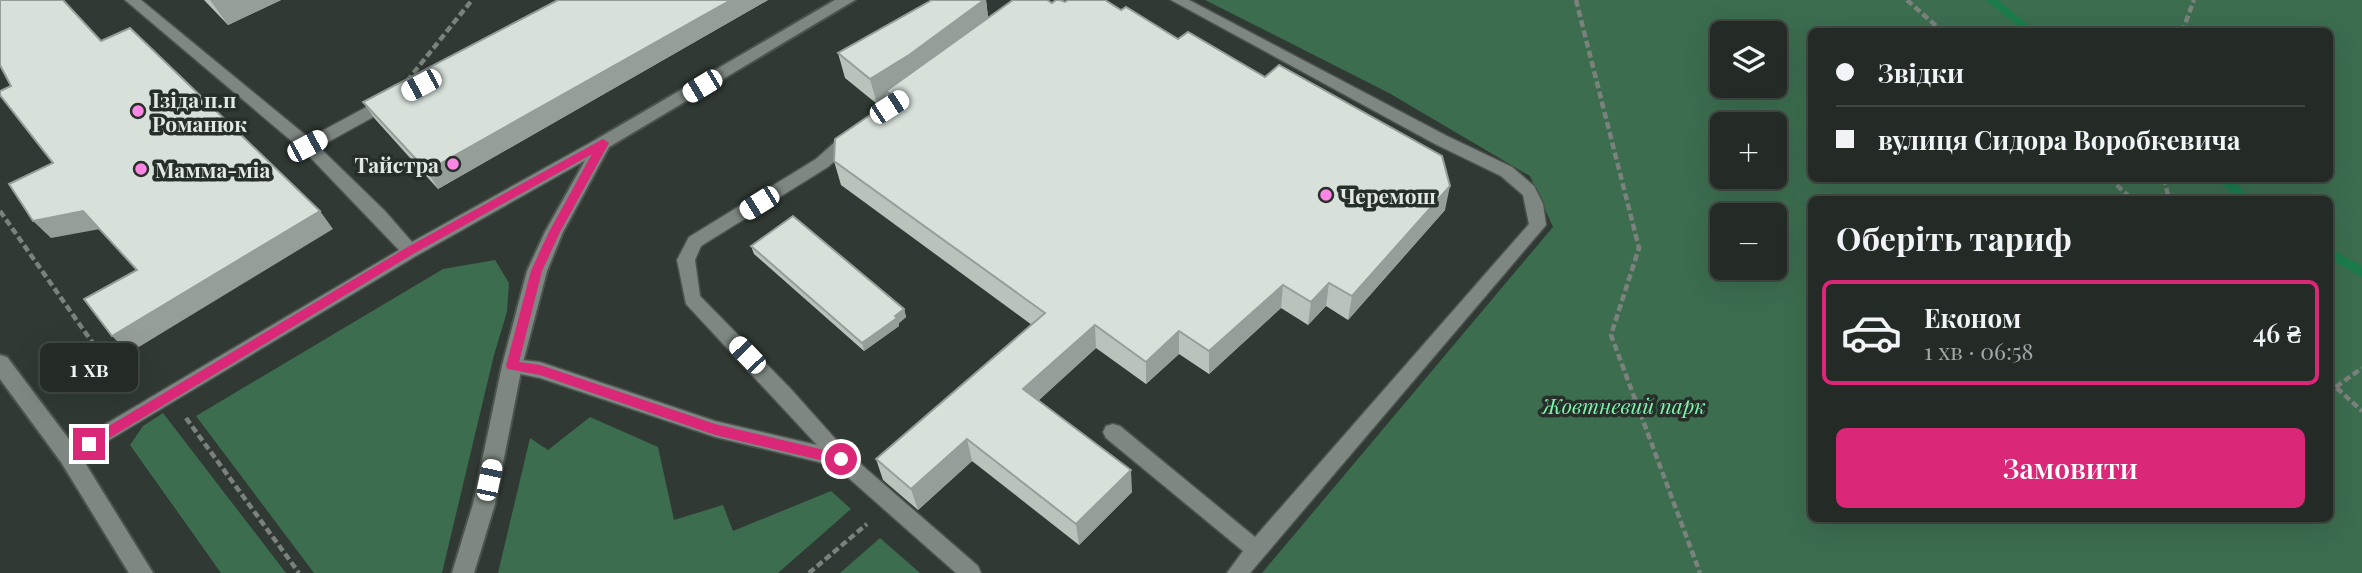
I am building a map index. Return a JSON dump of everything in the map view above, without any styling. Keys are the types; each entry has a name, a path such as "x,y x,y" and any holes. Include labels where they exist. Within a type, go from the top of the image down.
{"street":[{"path":"463,573 484,504 512,366 537,271 554,232 603,143 847,0"},
{"path":"0,363 69,457 142,573"}],"lane":[{"path":"132,0 307,146 410,251"},
{"path":"1178,0 1276,55 1315,71 1473,157 1501,168 1524,185 1532,196 1538,226 1237,573"},
{"path":"307,146 398,97"},
{"path":"863,126 822,163 695,242 686,260 692,299 783,393 841,459 971,573"},
{"path":"69,457 410,251 603,143"},
{"path":"512,366 540,370 715,429 841,459"},
{"path":"1113,432 1256,550"}],"path":[{"path":"398,97 413,72 472,0"},
{"path":"1576,0 1639,248 1611,335 1700,573"},
{"path":"1907,0 1938,28"},
{"path":"2184,28 2194,0"},
{"path":"2113,182 2129,196"},
{"path":"2336,387 2362,368"},
{"path":"2333,384 2362,411"},
{"path":"809,573 891,503"}],"green space":[{"name":"Жовтневий парк","path":"1205,0 2362,0 2362,573 1262,573 1553,227 1530,176 1389,93"},
{"path":"495,260 509,283 507,312 494,355 442,573 314,573 196,416 443,269"},
{"path":"163,413 286,573 221,573 130,445 143,426"},
{"path":"590,417 658,447 674,520 723,505 733,531 831,491 851,509 778,573 498,573 530,438 548,450"},
{"path":"880,538 920,573 840,573"}],"building":[{"path":"0,0 63,0 101,41 130,28 320,211 112,336 84,299 137,270 83,211 33,221 9,184 53,163 0,95 0,91 11,86 0,65"},
{"path":"558,0 731,0 427,171 363,102"},
{"path":"932,0 984,0 909,55 870,79 838,53"},
{"path":"1013,0 1047,0 1052,3 1056,0 1105,0 1121,10 1126,7 1178,39 1188,32 1265,77 1279,65 1442,156 1450,186 1352,296 1329,283 1311,302 1283,285 1209,351 1179,331 1146,362 1095,325 1023,389 1131,470 1076,524 967,439 911,489 876,459 1045,313 834,161 835,139 895,98 886,91"},
{"path":"793,216 904,309 895,316 897,318 862,343 751,246"}],"waterway":[{"path":"1991,0 2027,28"},
{"path":"2226,182 2243,196"},
{"path":"2333,254 2362,272"}],"place":[{"name":"Ізіда п.п Романюк","path":"138,111"},
{"name":"Тайстра","path":"453,164"},
{"name":"Мамма-міа","path":"141,169"},
{"name":"Черемош","path":"1326,195"}],"route":[{"path":"89,444 410,251 603,143 554,232 537,271 512,366 540,370 715,429 841,459"}]}
